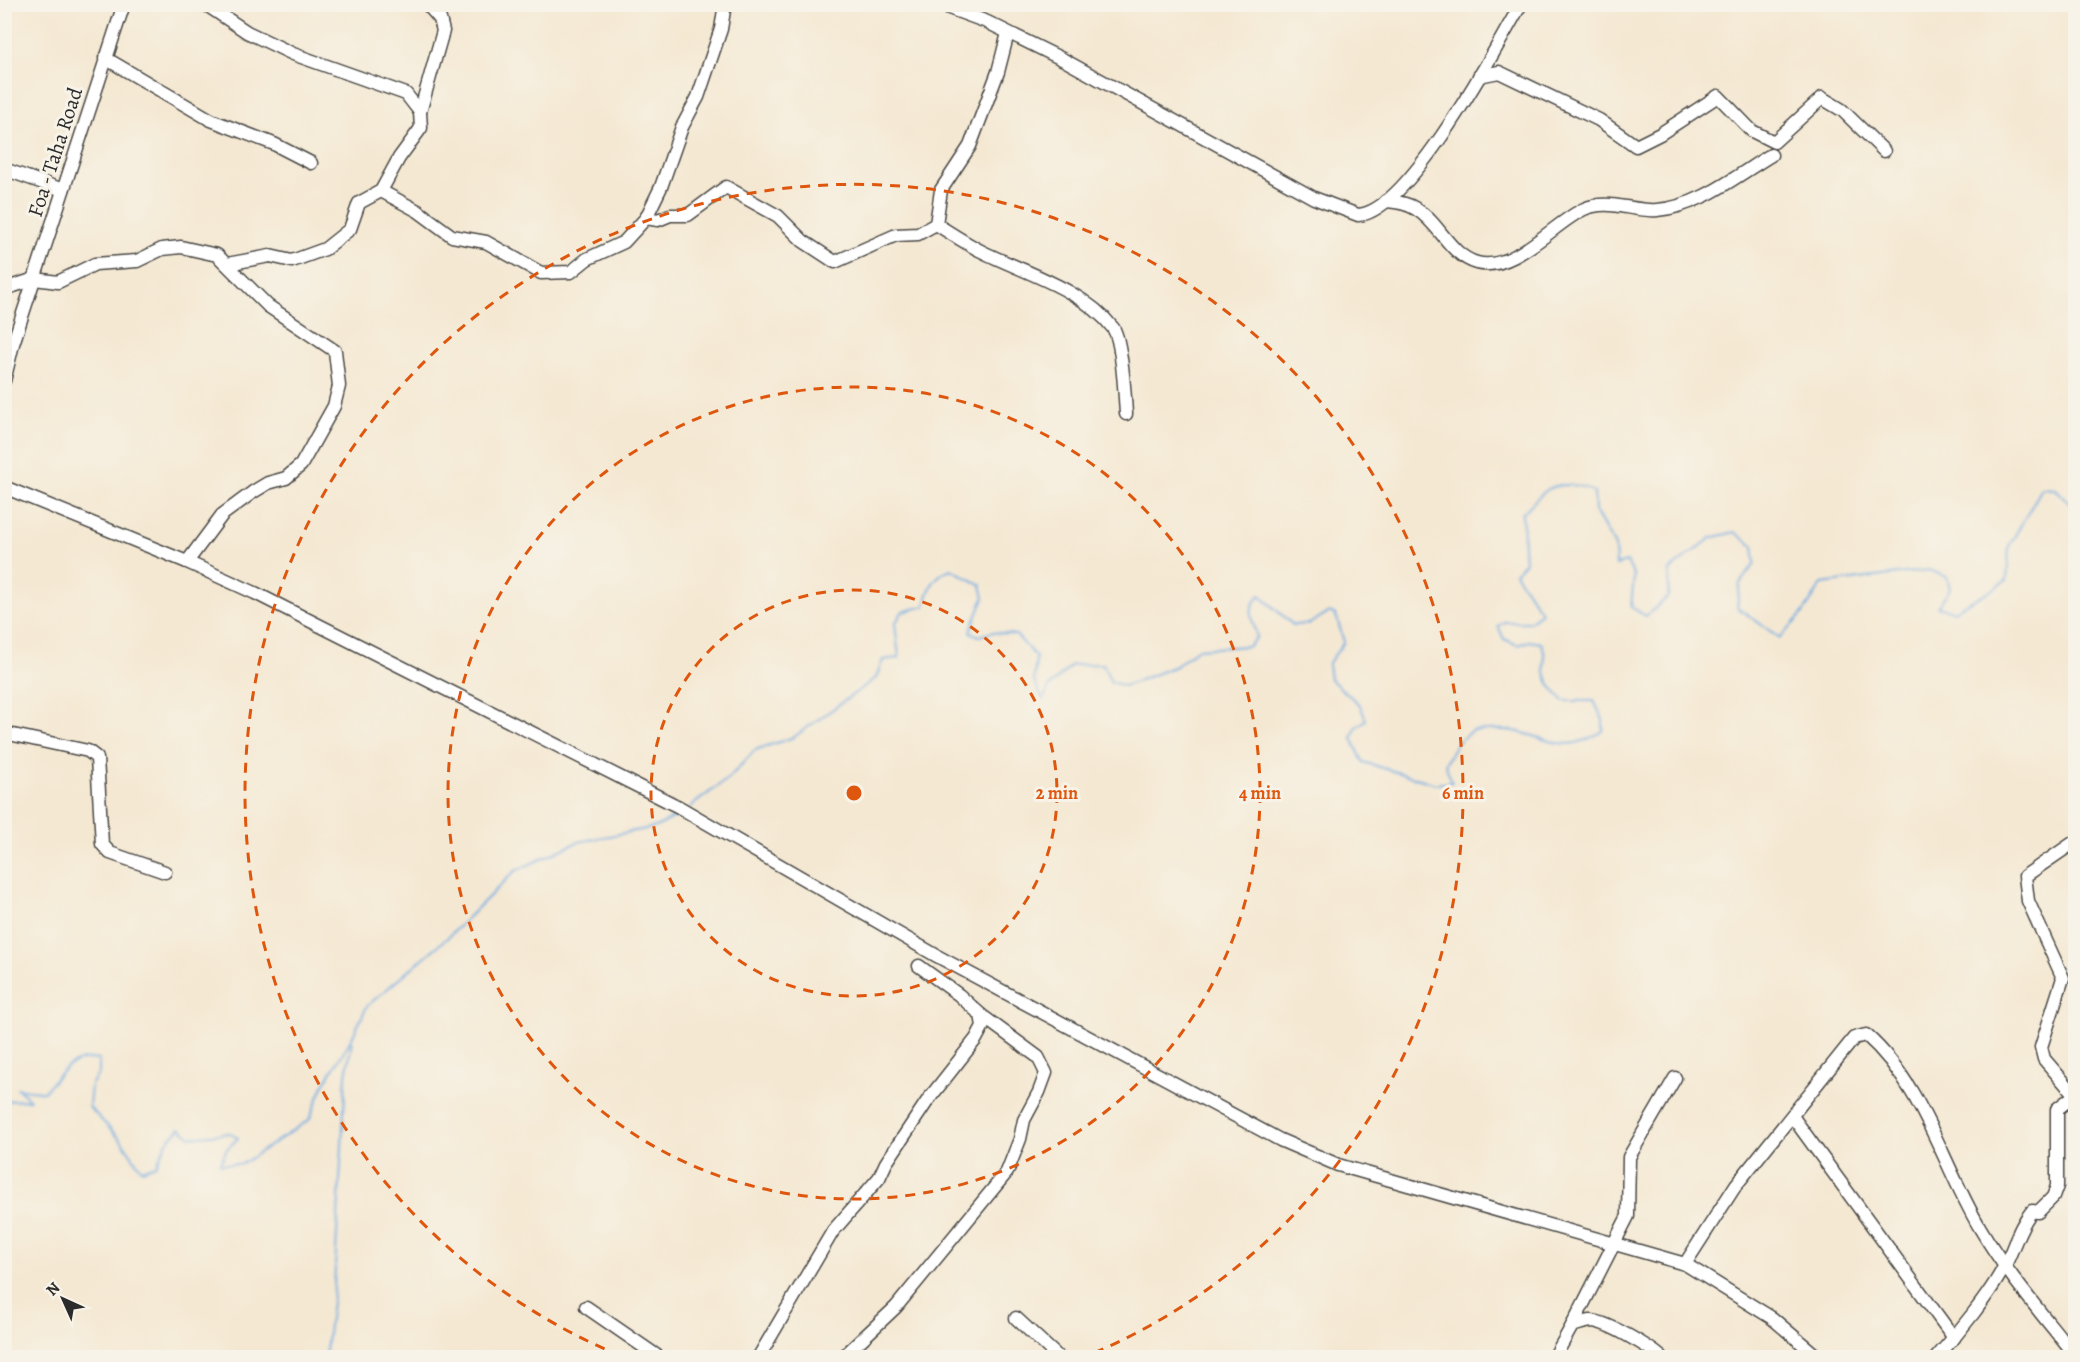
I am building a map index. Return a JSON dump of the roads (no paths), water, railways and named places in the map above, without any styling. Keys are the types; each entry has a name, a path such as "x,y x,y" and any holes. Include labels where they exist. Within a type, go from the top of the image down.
{"street":[{"name":"Foa - Taha Road","path":"4,381 13,344 124,4"},
{"path":"201,4 208,6 247,32 293,54 406,94 420,112"},
{"path":"227,264 270,256 292,261 325,249 350,229 359,203 381,191 399,158 421,128 420,112 443,31 440,19 427,4"},
{"path":"381,191 418,211 452,236 486,242 541,273 571,272 587,259 624,242 646,218 668,170 682,127 698,97 721,29 725,4"},
{"path":"938,4 1008,33 1141,100 1323,202 1358,215 1365,215 1386,201 1404,184 1427,156 1479,76 1521,4"},
{"path":"936,224 940,190 970,146 998,72 1008,33"},
{"path":"105,58 211,120 274,144 311,163"},
{"path":"1479,76 1499,72 1599,120 1636,146 1660,134 1718,96 1752,131 1774,142 1822,98 1842,110 1884,151"},
{"path":"1386,201 1415,208 1460,255 1476,263 1487,264 1526,249 1586,208 1618,205 1658,210 1696,200 1771,155"},
{"path":"4,169 63,190"},
{"path":"646,218 658,220 670,215 688,215 726,188 777,216 803,241 835,262 896,235 918,234 936,224"},
{"path":"936,224 981,250 1027,270 1089,305 1114,329 1126,414"},
{"path":"4,290 35,279 58,282 95,264 137,261 162,249 181,247 217,255 268,306 335,351 339,386 334,406 301,465 286,478 268,483 222,515 187,562"},
{"path":"4,487 187,562 431,680 679,807 987,983 1280,1140 1338,1165 1685,1264 1772,1318 1819,1358"},
{"path":"4,733 88,751 97,758 102,844 110,852 165,872"},
{"path":"1936,1358 1954,1338 2005,1266 2019,1227 2032,1211 2038,1212 2053,1197 2057,1186 2057,1109 2075,1095 2044,1059 2041,1047 2063,978 2028,901 2025,876 2076,841"},
{"path":"842,1358 896,1307 1007,1172 1020,1139 1024,1120 1039,1092 1046,1072 1038,1057 981,1015 960,994 919,966"},
{"path":"758,1358 833,1231 879,1178 886,1163 928,1100 976,1039 983,1026 981,1015"},
{"path":"1685,1264 1736,1185 1854,1038 1866,1035 1883,1050 1906,1082 1979,1227 2005,1266 2076,1357"},
{"path":"1554,1358 1628,1216 1629,1157 1674,1078"},
{"path":"1792,1116 1954,1338"},
{"path":"586,1307 660,1358"},
{"path":"1016,1318 1059,1358"},
{"path":"1572,1326 1591,1321 1610,1325 1659,1357"}],"waterway":[{"path":"690,807 730,777 755,750 794,737 876,678 883,660 899,658 895,624 902,612 925,606 933,583 940,575 951,569 981,585 984,598 970,632 979,636 993,632 1016,635 1036,657 1034,681 1043,700 1049,687 1072,665 1103,664 1111,682 1125,686 1176,666 1197,649 1249,646 1257,637 1252,620 1252,610 1260,595 1293,625 1309,624 1329,612 1336,615 1344,642 1328,664 1330,679 1360,705 1366,720 1356,727 1352,738 1363,762 1436,784 1452,782 1445,764 1456,744 1471,731 1510,730 1563,744 1581,742 1603,731 1603,720 1594,701 1564,701 1552,688 1544,668 1544,650 1541,643 1529,641 1518,645 1504,639 1498,626 1504,622 1530,622 1541,612 1515,573 1525,562 1522,514 1540,495 1552,487 1578,486 1594,493 1595,511 1615,546 1616,565 1627,562 1634,576 1631,607 1646,616 1668,597 1670,570 1711,538 1735,532 1753,546 1755,563 1740,583 1737,607 1780,638 1803,613 1822,584 1929,570 1947,577 1950,589 1937,607 1954,611 2007,580 2009,546 2042,488 2056,489 2071,505 2076,504"},
{"path":"4,1101 30,1100 17,1088 44,1092 67,1067 82,1060 99,1060 99,1073 91,1085 89,1107 121,1140 142,1170 156,1165 167,1142 180,1128 191,1137 229,1133 238,1138 226,1150 220,1164 242,1164 309,1120 323,1086 352,1038 367,1006 447,938 515,871 578,842 656,827 683,813"},
{"path":"325,1358 334,1286 346,1075 352,1041"}]}
